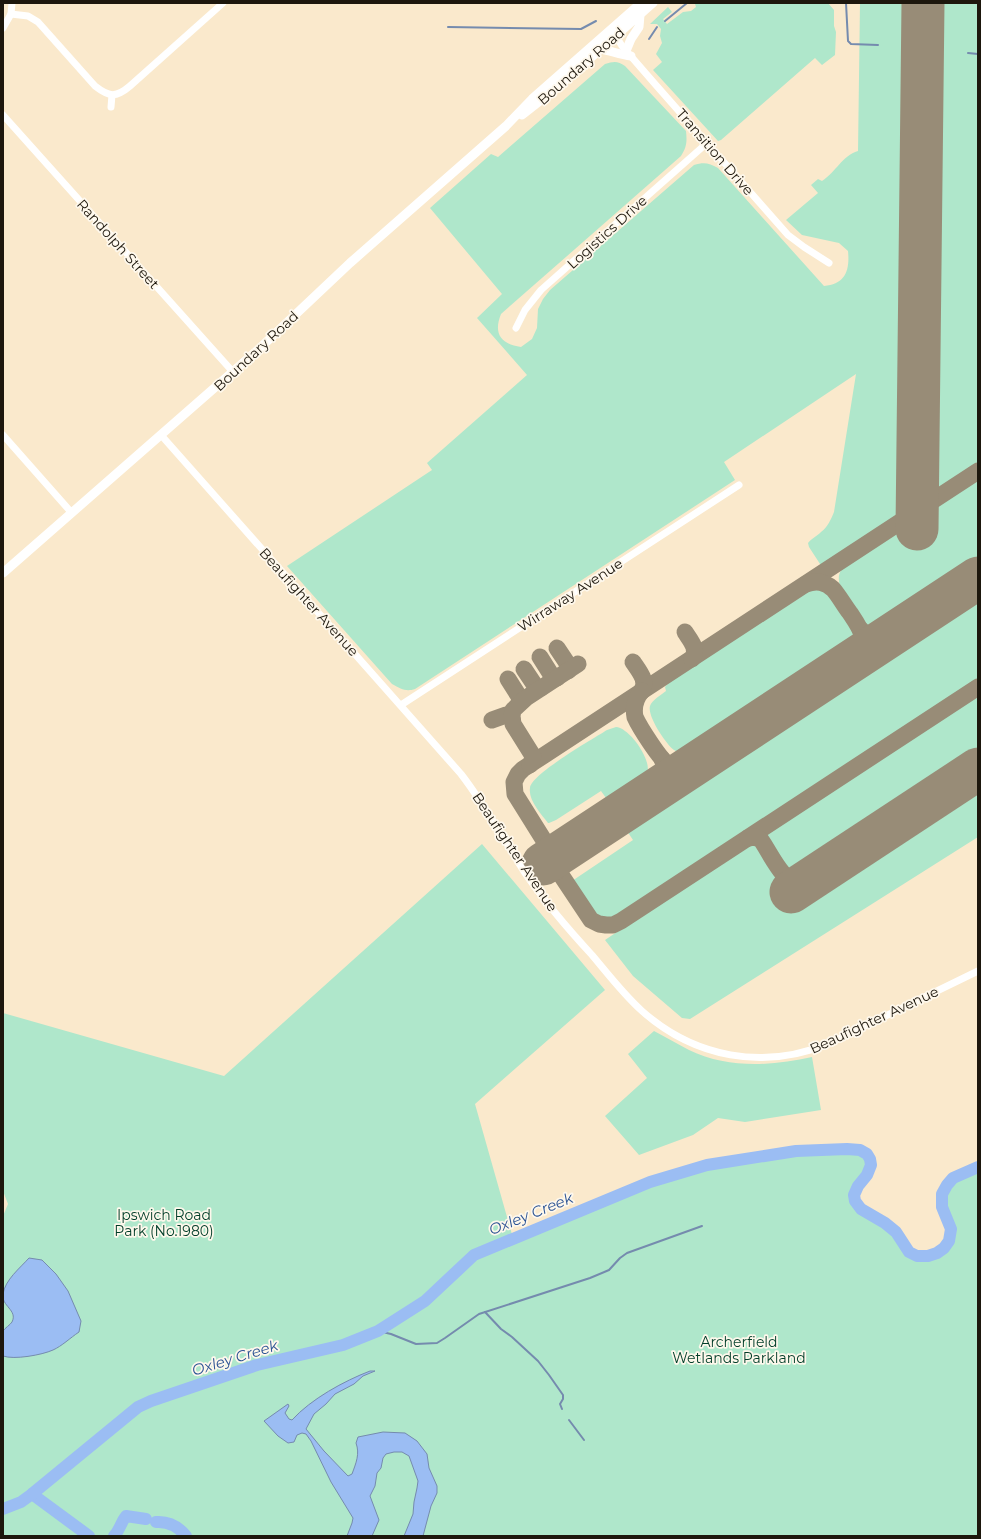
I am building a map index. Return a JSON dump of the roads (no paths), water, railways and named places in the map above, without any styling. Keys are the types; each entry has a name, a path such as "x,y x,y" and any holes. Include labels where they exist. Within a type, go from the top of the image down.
{"main road":[{"name":"Boundary Road","path":"506,126 543,99 601,49 641,3"},
{"name":"Boundary Road","path":"3,573 233,372 350,263 506,126 532,99 614,33 640,15 653,3"},
{"path":"601,49 611,51 619,55 629,53 631,39 639,27 640,15"}],"street":[{"path":"3,28 11,14 12,3"},
{"path":"11,14 28,16 38,22 95,86 112,95 124,91 223,3"},
{"name":"Transition Drive","path":"614,33 629,53 706,143 788,235 829,263"},
{"path":"111,107 112,95"},
{"name":"Randolph Street","path":"3,115 233,372"},
{"name":"Logistics Drive","path":"516,328 525,310 541,290 706,143"},
{"path":"3,435 71,512"},
{"name":"Beaufighter Avenue","path":"161,435 274,565 347,643 473,789 525,873 550,907 642,1011 662,1027 693,1044 725,1054 755,1058 774,1057 806,1052 978,971"},
{"name":"Wirraway Avenue","path":"401,706 739,484"}],"water":[{"path":"29,1258 42,1260 56,1274 68,1291 81,1321 79,1332 60,1346 48,1352 21,1357 3,1356 3,1331 12,1322 13,1318 13,1314 4,1302 4,1289 13,1274"},
{"path":"370,1371 375,1371 363,1376 354,1384 335,1394 314,1414 306,1429 324,1451 348,1476 352,1474 358,1455 356,1443 358,1437 383,1432 405,1433 417,1441 427,1454 429,1468 437,1486 437,1493 431,1506 423,1536 404,1536 413,1514 418,1481 409,1456 402,1452 394,1452 386,1454 383,1458 381,1468 377,1473 375,1486 370,1496 379,1520 372,1536 347,1536 353,1518 331,1482 311,1441 306,1434 302,1433 297,1435 294,1442 288,1443 278,1436 264,1421 288,1404 289,1406 285,1413 289,1419 292,1420 300,1412 328,1391"}],"waterway":[{"path":"665,21 687,3"},
{"path":"846,3 848,41 851,44 878,45"},
{"path":"448,27 581,29 596,21"},
{"path":"649,39 657,27"},
{"path":"968,53 978,54"},
{"name":"Oxley Creek","path":"3,1509 21,1502 32,1494 138,1407 151,1401 257,1365 343,1345 378,1331 425,1301 474,1255 650,1182 707,1165 796,1151 847,1149 860,1150 867,1154 871,1165 867,1175 858,1186 854,1195 855,1201 861,1209 885,1223 896,1232 909,1252 917,1256 928,1256 937,1253 944,1248 949,1241 951,1229 942,1207 942,1194 947,1185 953,1178 978,1167"},
{"path":"378,1331 391,1334 416,1344 437,1343 479,1314 590,1278 609,1270 627,1253 702,1226"},
{"path":"485,1312 501,1329 538,1361 563,1395 563,1399 560,1404 562,1409"},
{"path":"569,1420 584,1440"},
{"path":"32,1494 89,1536"},
{"path":"114,1536 126,1516 146,1519"},
{"path":"156,1522 165,1522 173,1525 180,1529 186,1536"}],"park label":[{"name":"Ipswich Road Park (No.1980)","path":"164,1224"},
{"name":"Archerfield Wetlands Parkland","path":"739,1350"}]}
